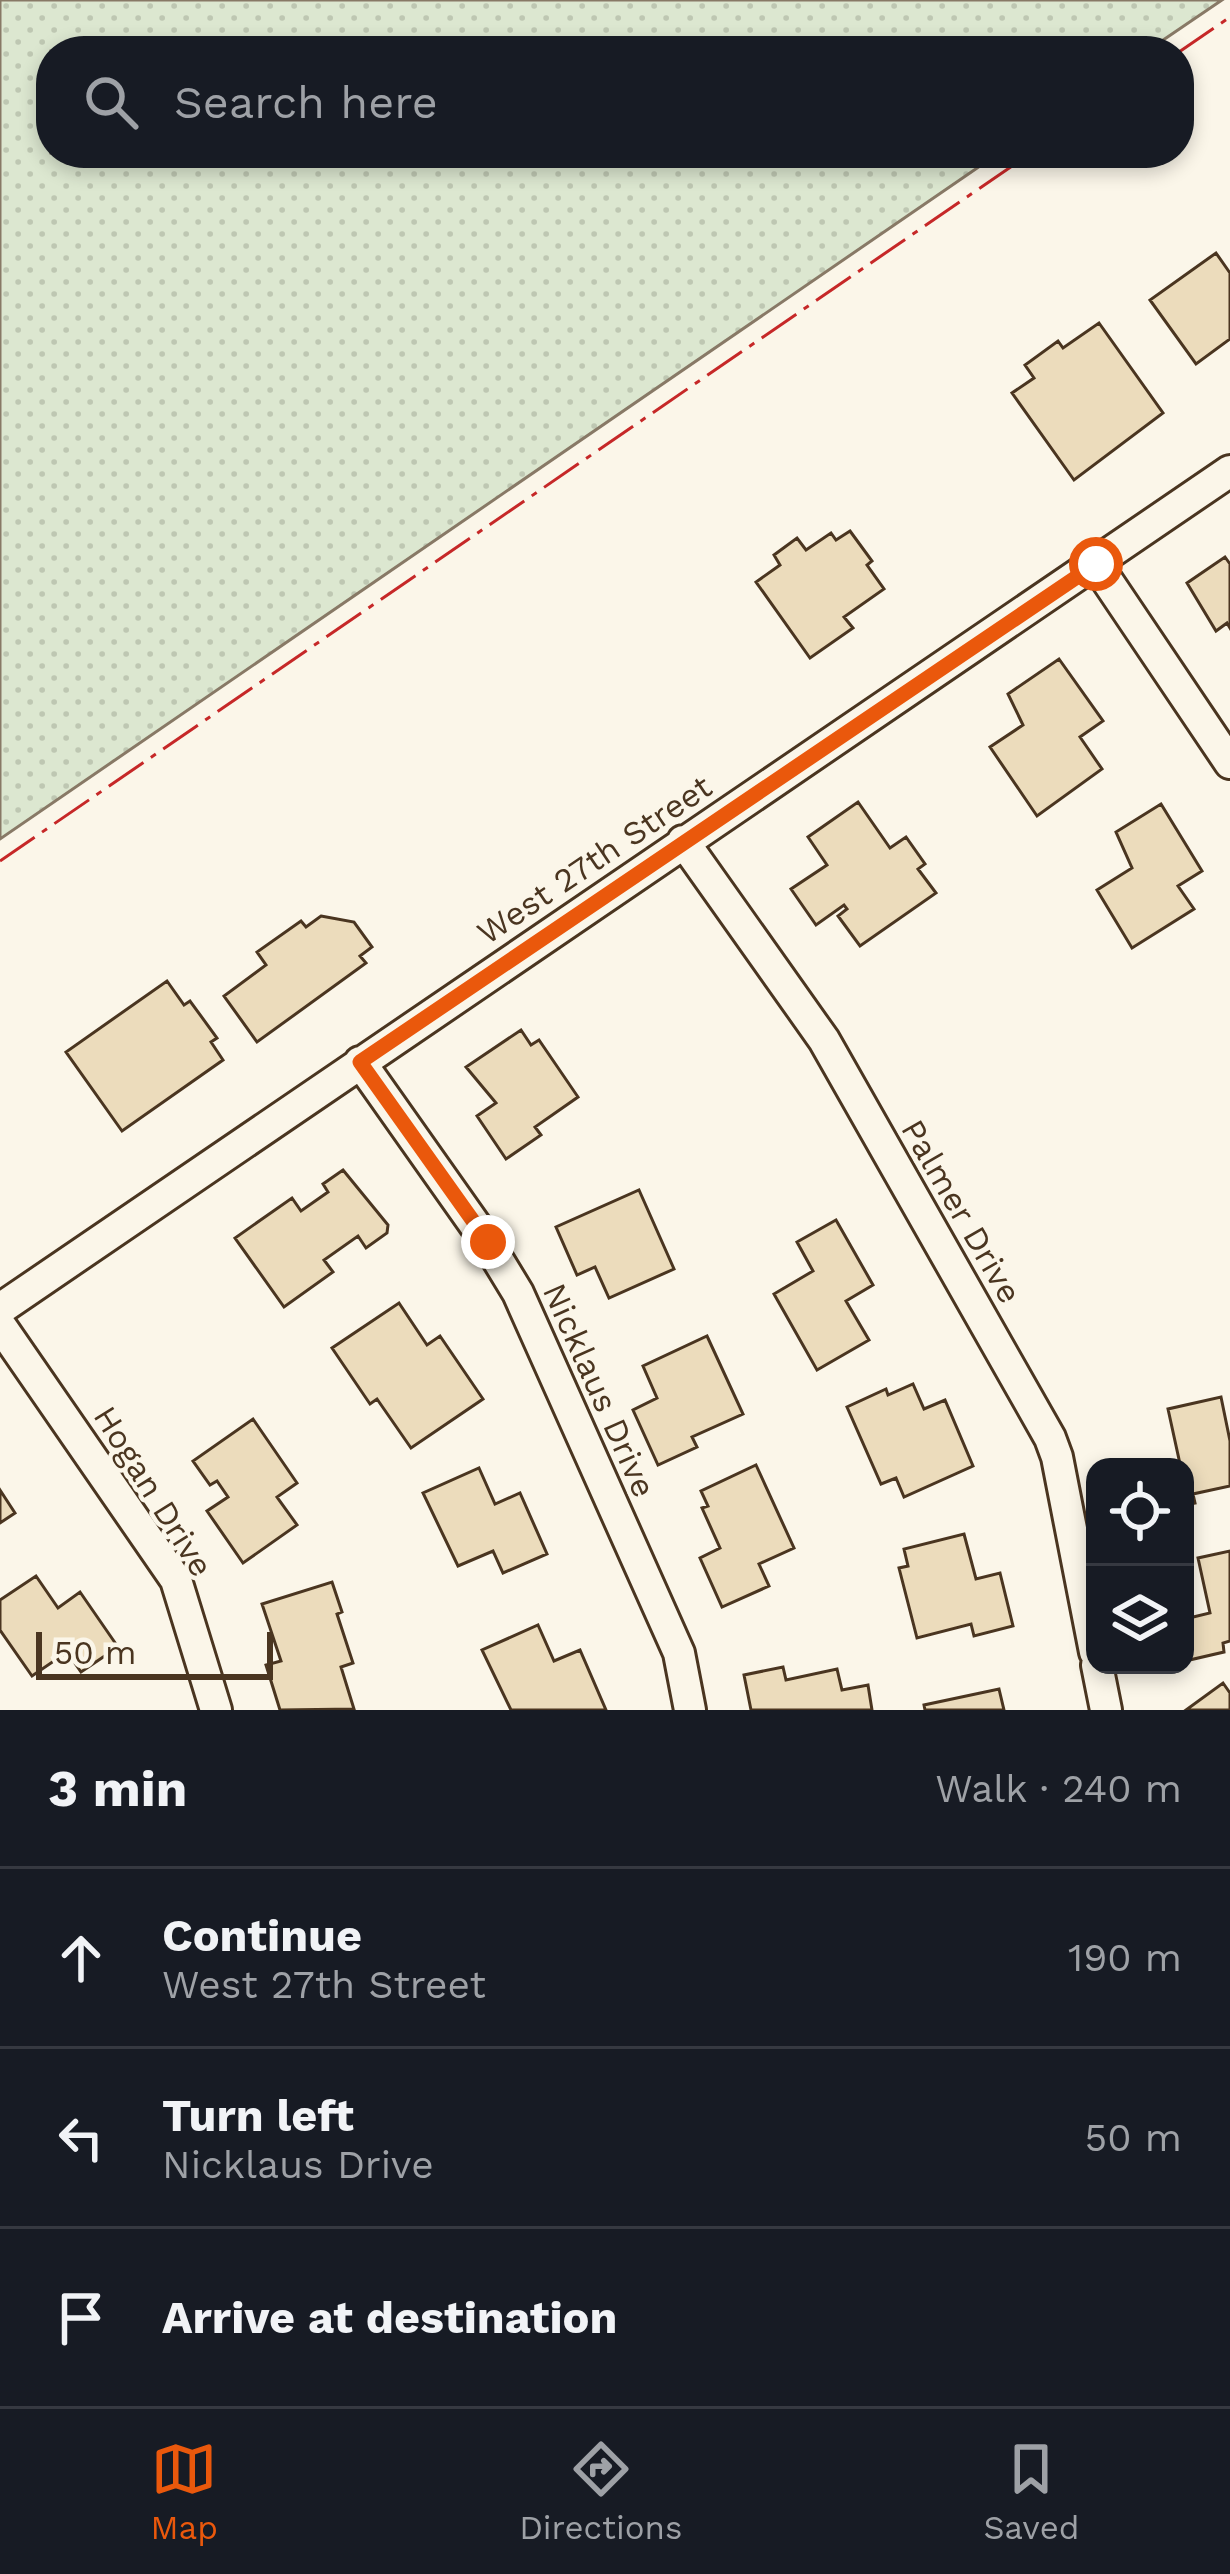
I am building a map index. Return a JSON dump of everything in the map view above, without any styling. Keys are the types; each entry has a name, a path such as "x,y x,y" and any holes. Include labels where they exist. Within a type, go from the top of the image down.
{"street":[{"name":"West 27th Street","path":"0,1309 1230,471"},
{"path":"1096,564 1230,763"},
{"name":"Palmer Drive","path":"683,841 824,1040 1050,1438 1086,1605"},
{"name":"Nicklaus Drive","path":"360,1062 488,1242 518,1294 679,1653 690,1710"},
{"name":"Hogan Drive","path":"0,1325 176,1580 216,1710"},
{"path":"1099,1674 1106,1710"}],"green space":[{"path":"0,0 1222,0 1169,36 36,36 36,168 977,168 0,839"}],"building":[{"path":"1216,253 1230,273 1230,339 1196,364 1150,300"},
{"path":"1099,323 1163,413 1074,480 1012,393 1034,378 1025,365 1058,341 1063,348"},
{"path":"850,531 872,561 867,565 884,589 844,617 853,628 810,658 756,582 780,565 774,555 797,538 806,550 831,533 836,540"},
{"path":"1225,557 1230,564 1230,628 1227,623 1216,631 1187,583"},
{"path":"1059,659 1103,721 1080,737 1102,769 1037,816 990,747 1023,725 1008,694"},
{"path":"858,802 890,848 906,837 925,864 918,869 936,893 860,946 838,916 847,909 844,905 816,925 791,889 827,865 808,837"},
{"path":"1161,804 1202,871 1178,886 1194,909 1132,948 1097,890 1132,868 1116,832"},
{"path":"321,916 354,922 372,947 360,956 366,963 257,1042 224,996 266,965 257,952 301,921 306,927"},
{"path":"167,981 184,1005 190,1001 217,1038 211,1042 223,1060 122,1131 66,1052"},
{"path":"521,1030 531,1045 539,1040 578,1097 535,1127 541,1135 506,1159 477,1116 496,1103 466,1067"},
{"path":"343,1170 388,1225 387,1233 366,1248 358,1236 324,1260 333,1272 284,1307 235,1238 292,1198 301,1211 328,1192 323,1184"},
{"path":"639,1190 674,1269 609,1298 595,1267 577,1275 556,1227"},
{"path":"836,1220 873,1285 846,1301 869,1340 817,1370 774,1294 813,1271 797,1242"},
{"path":"399,1303 427,1345 440,1336 483,1399 411,1448 377,1399 370,1404 332,1348"},
{"path":"707,1336 743,1414 692,1437 697,1447 658,1465 633,1410 657,1398 643,1366"},
{"path":"913,1384 924,1409 945,1400 973,1466 904,1497 896,1478 881,1484 847,1407 886,1389 888,1395"},
{"path":"1221,1397 1230,1441 1230,1486 1194,1494 1194,1458 1179,1458 1168,1409"},
{"path":"253,1419 297,1483 277,1497 297,1525 243,1563 207,1511 228,1497 217,1481 210,1485 193,1461"},
{"path":"756,1465 794,1548 759,1564 769,1586 722,1607 700,1558 720,1548 702,1508 708,1506 701,1491"},
{"path":"479,1468 495,1504 520,1493 547,1554 503,1573 493,1551 458,1566 423,1493"},
{"path":"0,1490 15,1513 0,1523"},
{"path":"964,1534 976,1579 1000,1573 1013,1626 974,1636 971,1624 917,1638 899,1568 908,1566 904,1549"},
{"path":"1230,1551 1230,1641 1223,1643 1224,1652 1194,1659 1194,1617 1210,1613 1198,1558"},
{"path":"36,1576 58,1608 80,1592 118,1647 81,1672 67,1652 32,1676 0,1630 0,1600"},
{"path":"332,1582 353,1663 341,1667 354,1709 280,1710 266,1665 281,1661 262,1604"},
{"path":"538,1625 554,1661 580,1650 606,1710 511,1710 482,1650"},
{"path":"783,1667 786,1680 837,1669 842,1690 868,1685 872,1710 751,1710 744,1675"},
{"path":"1223,1683 1230,1693 1230,1710 1186,1710"},
{"path":"999,1689 1004,1710 925,1710 924,1705"}],"power":[{"path":"1194,42 1230,17"},
{"path":"0,861 1009,168"}],"route":[{"path":"488,1242 360,1062 1096,564"}]}
